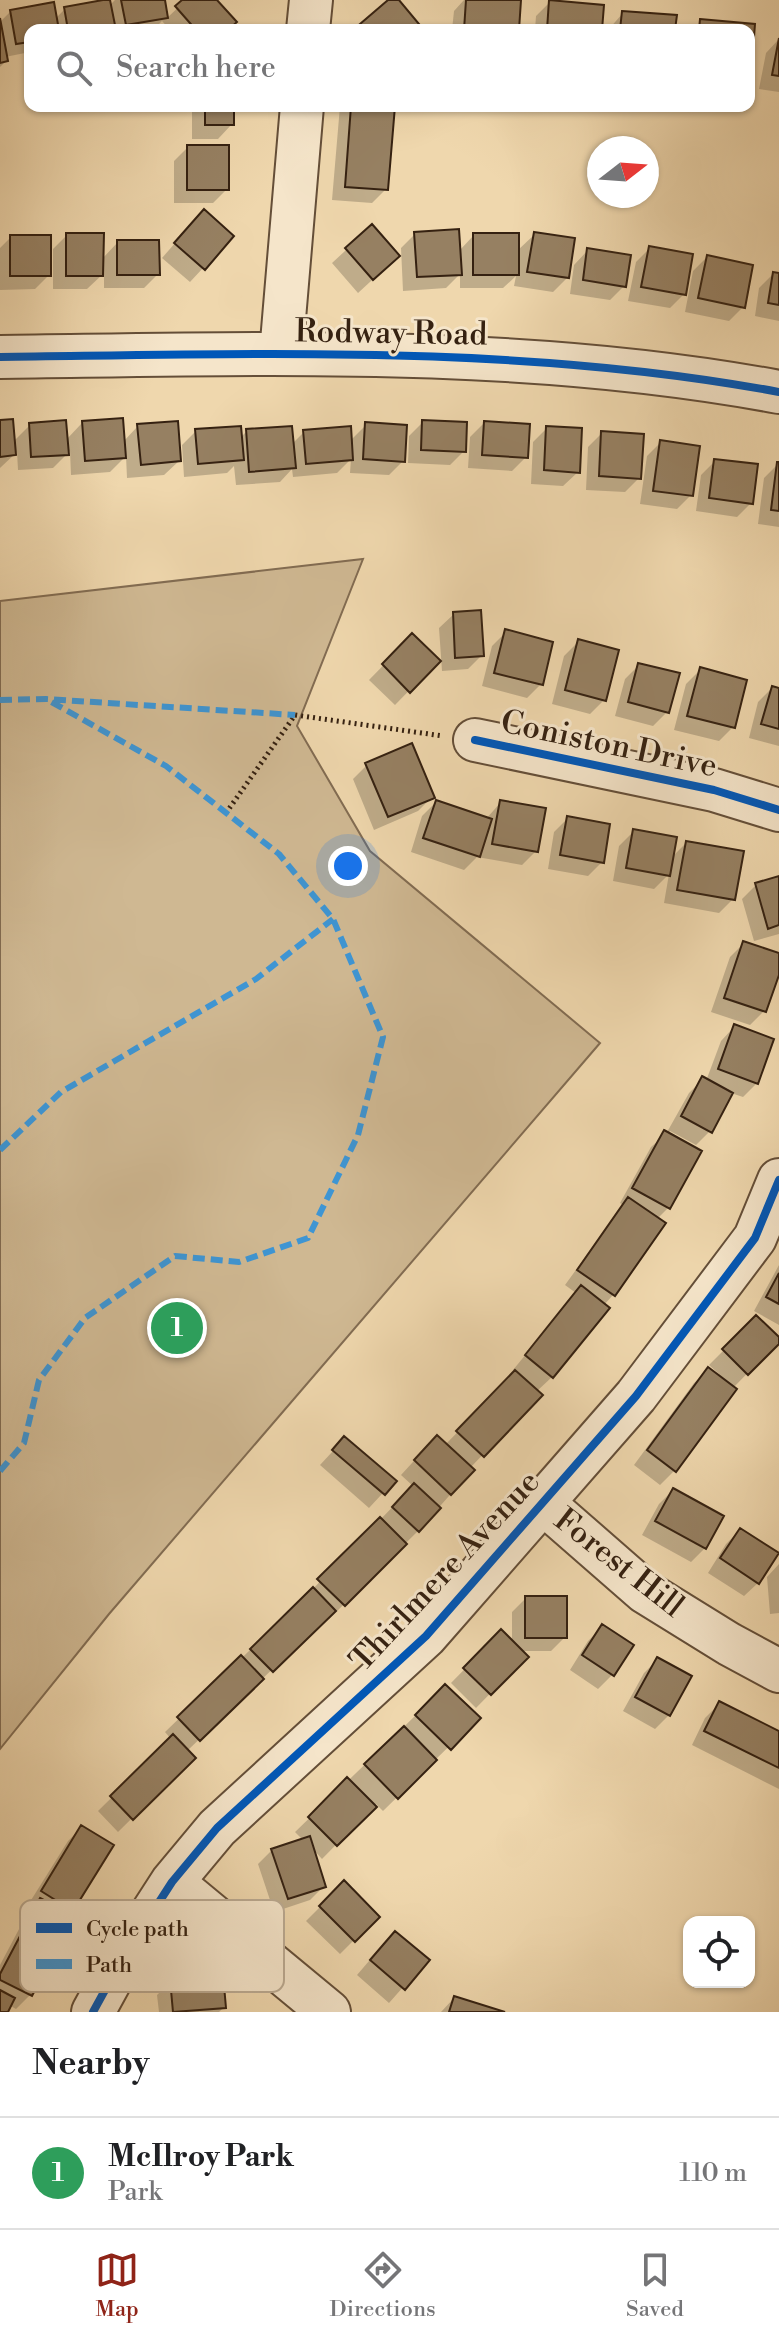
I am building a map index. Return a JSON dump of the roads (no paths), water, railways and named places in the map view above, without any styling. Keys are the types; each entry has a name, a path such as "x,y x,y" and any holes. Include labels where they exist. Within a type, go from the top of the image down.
{"street":[{"path":"309,24 311,0"},
{"path":"281,354 301,112"},
{"name":"Rodway Road","path":"0,357 281,354 481,357 721,382 779,392"},
{"name":"Coniston Drive","path":"475,740 714,790 779,810"},
{"name":"Thirlmere Avenue","path":"160,1900 217,1828 426,1636 636,1396 755,1238 779,1180"},
{"name":"Forest Hill","path":"542,1502 645,1592 779,1671"},
{"path":"172,1882 194,1900"},
{"path":"284,1975 329,2012"},
{"name":"Thirlmere Avenue","path":"93,2012 104,1992"}],"place":[{"name":"McIlroy Park","path":"177,1328"}]}
